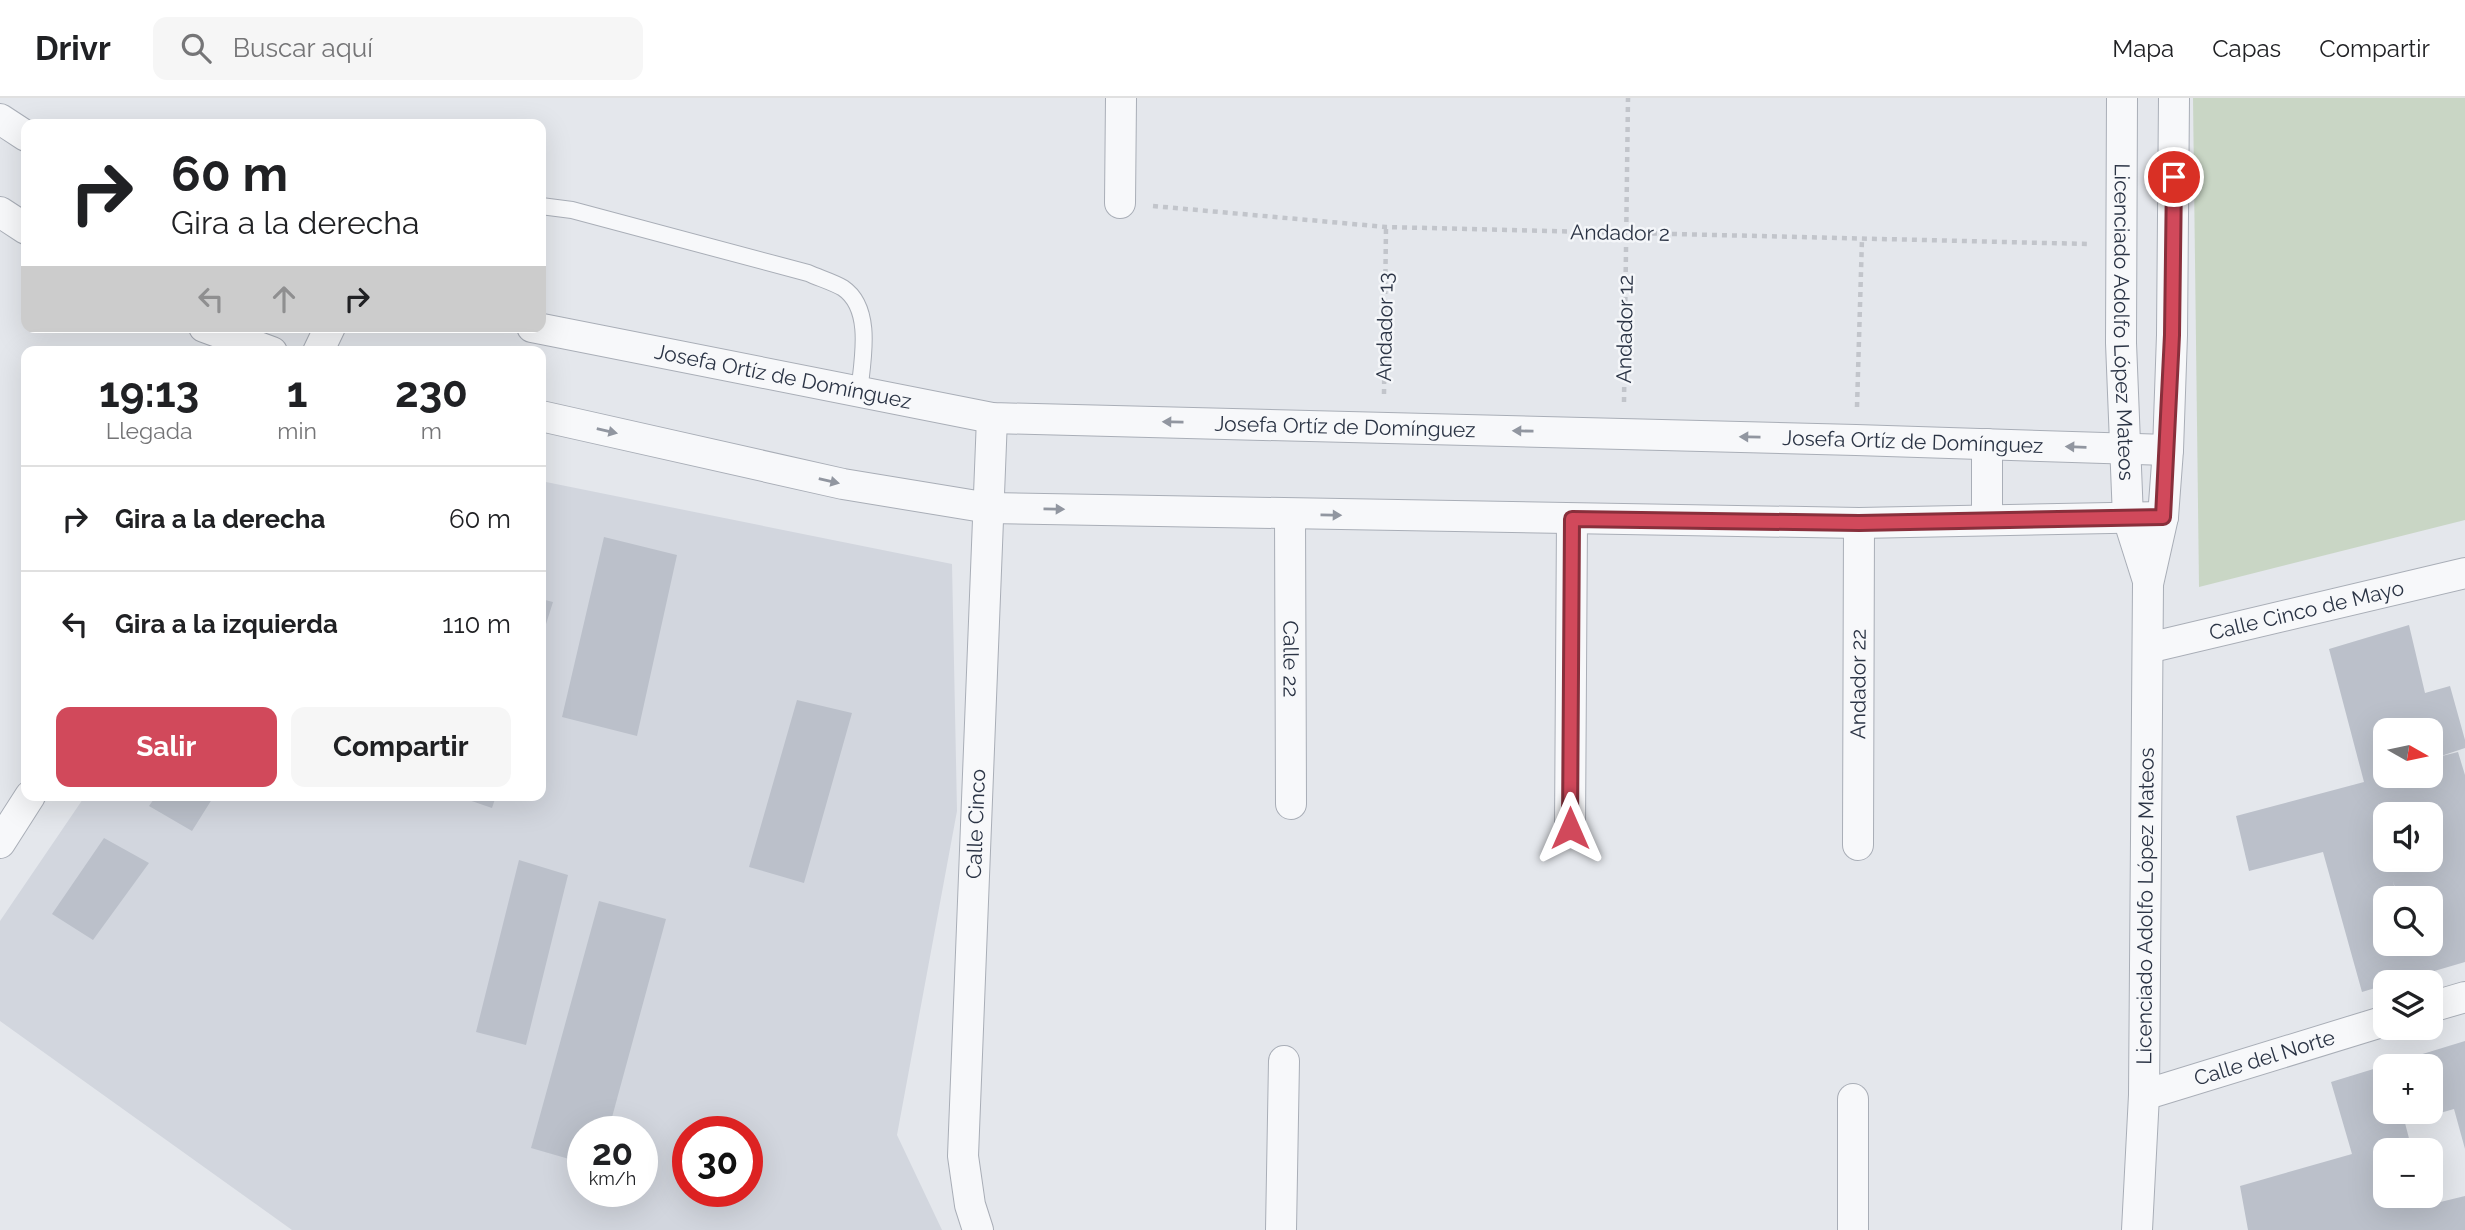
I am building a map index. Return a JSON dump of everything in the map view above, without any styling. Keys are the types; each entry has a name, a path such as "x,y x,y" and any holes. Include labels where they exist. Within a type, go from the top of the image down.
{"street":[{"path":"1121,98 1121,203"},
{"name":"Licenciado Adolfo López Mateos","path":"2122,98 2121,343 2128,518 2148,584"},
{"name":"Licenciado Adolfo López Mateos","path":"2137,1230 2144,1095 2148,584 2163,517 2168,450 2174,98"},
{"path":"0,119 21,133"},
{"path":"0,212 21,226"},
{"name":"Josefa Ortíz de Domínguez","path":"546,330 992,418 2168,450"},
{"path":"220,333 256,346"},
{"path":"546,417 843,484 989,508 1859,523 2163,517"},
{"name":"Calle Cinco","path":"978,1230 970,1205 963,1156 992,418"},
{"path":"1986,520 1987,444"},
{"name":"Calle 22","path":"1290,514 1291,804"},
{"path":"1570,828 1572,519"},
{"name":"Andador 22","path":"1858,845 1859,523"},
{"name":"Calle Cinco de Mayo","path":"2148,648 2465,573"},
{"path":"0,843 27,801"},
{"path":"2443,1003 2465,997"},
{"name":"Calle del Norte","path":"2144,1095 2373,1025"},
{"path":"1281,1230 1284,1062"},
{"path":"1853,1099 1853,1230"}],"lane":[{"path":"546,207 572,210 808,273 845,289 858,305 864,333 859,393"}],"path":[{"name":"Andador 12","path":"1624,434 1628,98"},
{"name":"Andador 2","path":"1121,203 1387,227 2120,245"},
{"name":"Andador 13","path":"1384,427 1387,227"},
{"path":"1856,440 1862,238"}],"shaded area":[{"path":"546,482 952,564 957,811 897,1135 942,1230 292,1230 0,1021 0,921 82,801 546,801"}],"green space":[{"path":"2193,98 2465,98 2465,520 2199,587"}],"building":[{"path":"604,537 677,555 637,736 562,717"},
{"path":"546,600 553,602 546,624"},
{"path":"2409,625 2425,693 2450,686 2465,748 2443,755 2443,718 2373,718 2373,788 2443,788 2443,756 2458,752 2465,775 2465,962 2438,970 2373,970 2373,989 2362,992 2323,852 2249,871 2236,816 2364,782 2329,649"},
{"path":"797,700 852,713 804,883 749,867"},
{"path":"152,801 211,801 192,831 149,806"},
{"path":"472,801 494,801 492,808"},
{"path":"104,838 149,863 93,940 52,914"},
{"path":"519,860 568,875 526,1045 476,1032"},
{"path":"599,901 666,919 612,1116 567,1116 567,1158 531,1148"},
{"path":"2465,1041 2465,1149 2454,1109 2443,1112 2443,1054 2423,1054"},
{"path":"2373,1069 2373,1124 2405,1124 2409,1138 2373,1138 2373,1208 2443,1208 2443,1201 2465,1196 2465,1230 2248,1230 2240,1186 2352,1154 2331,1082"}],"route":[{"path":"1570,828 1572,519 1859,523 2163,517 2172,335 2174,177"}]}
